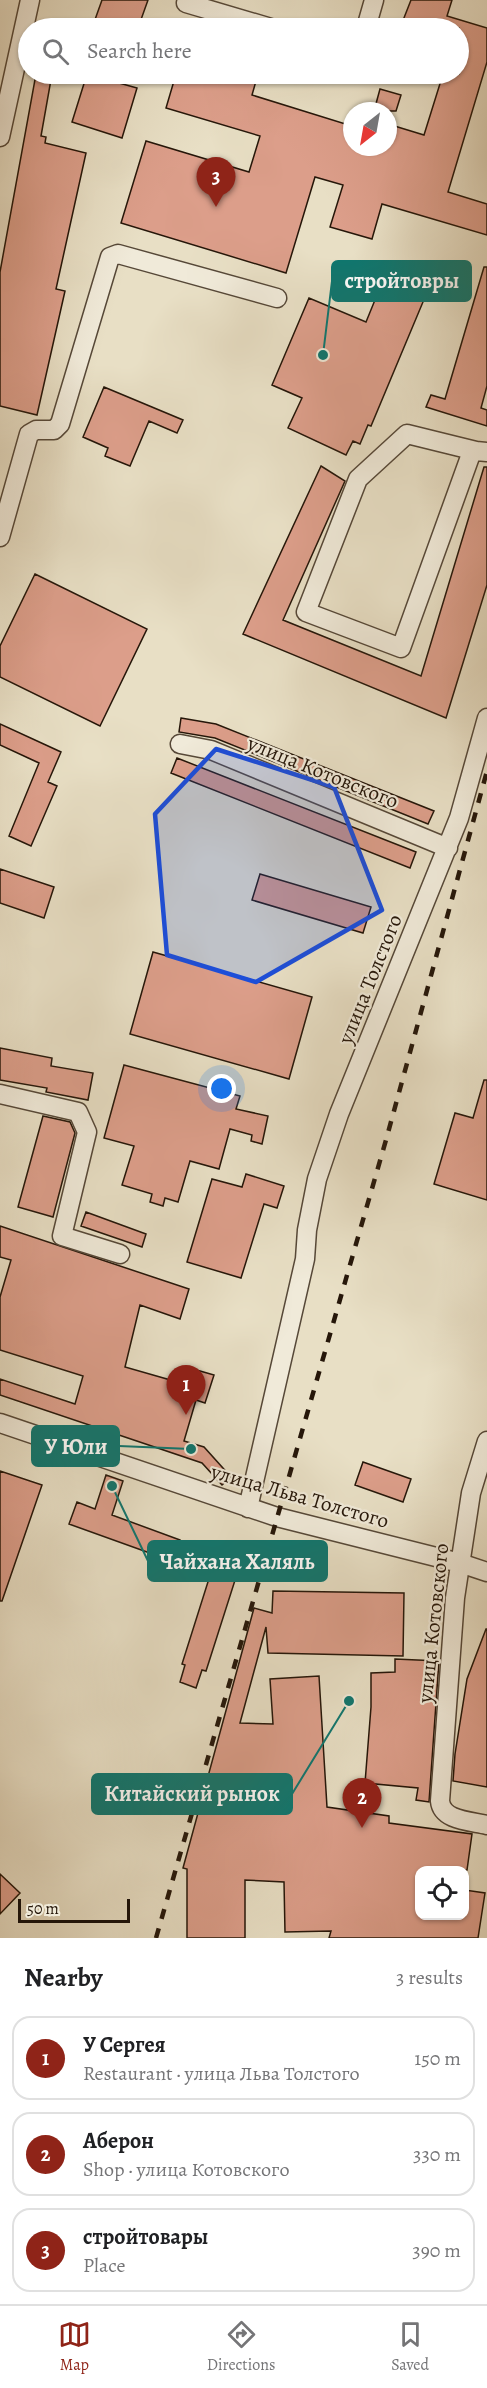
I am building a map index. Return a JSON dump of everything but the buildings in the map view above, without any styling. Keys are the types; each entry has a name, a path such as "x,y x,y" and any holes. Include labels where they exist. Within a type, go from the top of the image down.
{"street":[{"path":"26,18 30,0"},
{"path":"369,18 374,0"},
{"path":"186,3 237,18"},
{"path":"0,137 18,55"},
{"path":"0,537 29,434 36,430 54,430 60,424 110,257 118,255 277,298"},
{"path":"407,434 482,452 471,454 401,648 306,612 358,479 407,434"},
{"name":"улица Толстого","path":"248,1508 305,1259 307,1230 317,1179 339,1114 448,848 459,818 487,718"},
{"name":"улица Котовского","path":"180,744 211,750 448,848"},
{"path":"0,1094 78,1112 87,1132 62,1236 120,1254"},
{"name":"улица Льва Толстого","path":"0,1423 248,1508 487,1572"},
{"name":"улица Котовского","path":"487,1441 471,1493 455,1598 440,1801 442,1811 447,1815 487,1825"}],"highlighted area":[{"path":"216,749 334,787 382,910 256,982 167,955 155,814"}],"railway":[{"path":"156,1938 386,1140 487,771"}],"place":[{"name":"стройтовары","path":"216,207"},
{"name":"стройтовры","path":"323,355"},
{"name":"У Сергея","path":"186,1415"},
{"name":"У Юли","path":"191,1449"},
{"name":"Чайхана Халяль","path":"112,1486"},
{"name":"Китайский рынок","path":"349,1701"},
{"name":"Аберон","path":"362,1828"}]}
